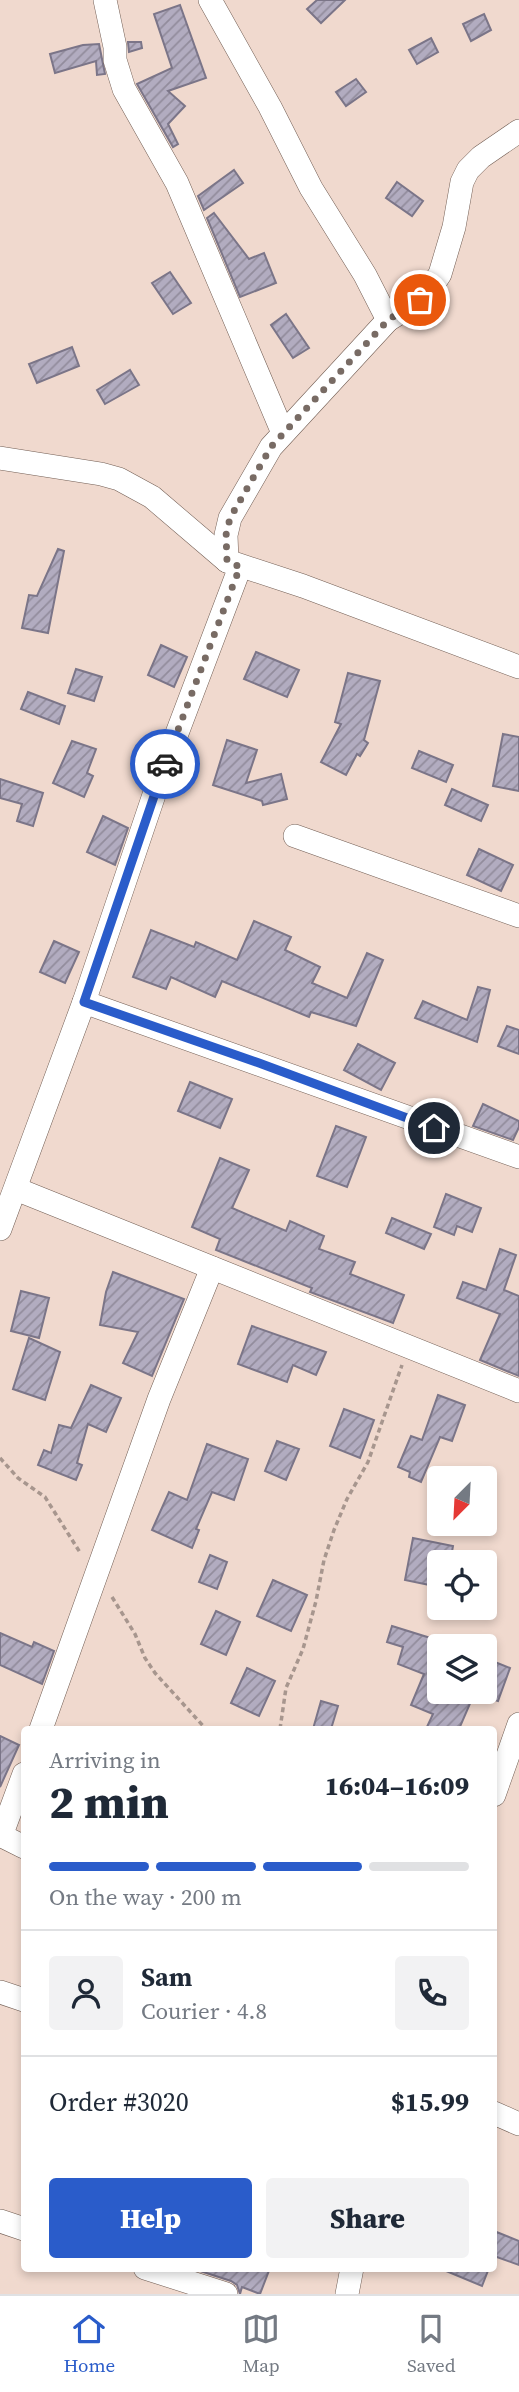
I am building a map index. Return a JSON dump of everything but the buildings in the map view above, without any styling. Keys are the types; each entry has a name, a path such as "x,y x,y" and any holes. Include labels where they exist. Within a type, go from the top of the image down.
{"street":[{"path":"105,0 115,47 115,60 124,89 177,183 284,433"},
{"path":"210,0 270,107 311,188 365,275 388,320"},
{"path":"0,1229 84,1002 234,564 226,535 230,518 271,447 388,320 420,300 440,274 454,227 462,182 468,170 481,157 519,131"},
{"path":"0,458 101,474 135,486 234,564 303,586 519,667"},
{"path":"295,836 519,916"},
{"path":"84,1002 519,1157"},
{"path":"16,1189 519,1391"},
{"path":"42,1726 159,1399 212,1268"},
{"path":"497,1786 519,1724"},
{"path":"21,1782 1,1836 21,1846"},
{"path":"0,1992 21,1999"},
{"path":"497,2114 519,2123"},
{"path":"0,2221 21,2228"},
{"path":"157,2272 226,2294"},
{"path":"347,2294 351,2272"}],"path":[{"path":"280,1726 286,1688 303,1649 324,1560 334,1530 347,1499 368,1462 409,1346"},
{"path":"0,1458 18,1478 45,1497 72,1543 97,1572 155,1673 203,1726"}],"way so far":[{"path":"165,764 240,567 227,561 226,535 230,518 242,496 271,447 366,341 388,320 420,300"}],"route":[{"path":"165,764 84,1002 434,1128"}]}
